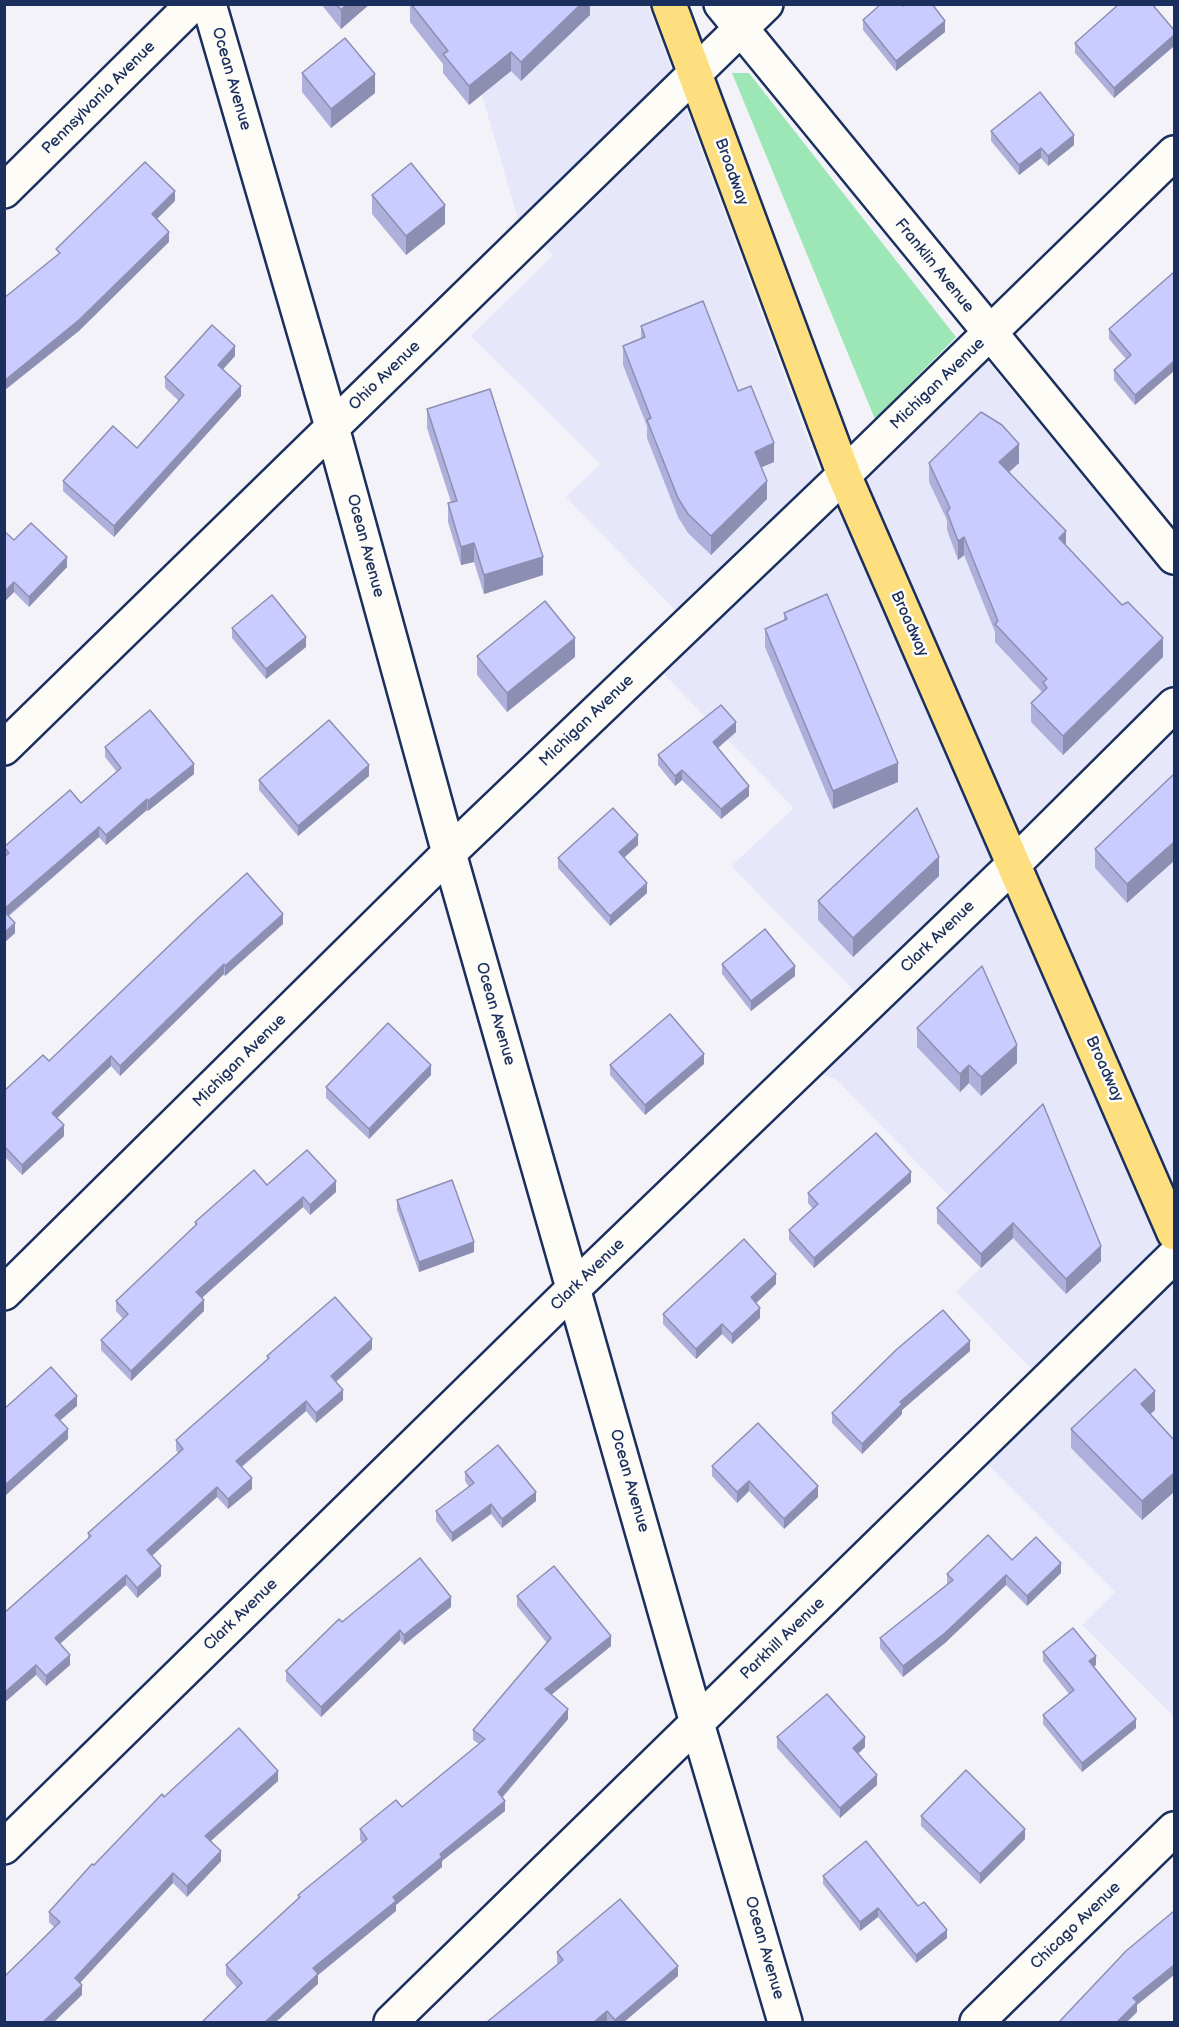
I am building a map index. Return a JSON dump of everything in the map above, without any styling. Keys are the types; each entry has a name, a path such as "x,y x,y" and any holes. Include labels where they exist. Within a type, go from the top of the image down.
{"main road":[{"name":"Broadway","path":"669,4 844,475 1174,1233"}],"street":[{"name":"Pennsylvania Avenue","path":"4,191 193,4"},
{"name":"Ocean Avenue","path":"209,4 333,427 449,853 697,1723 785,2022"},
{"name":"Ohio Avenue","path":"4,748 694,72 730,17 765,4"},
{"name":"Franklin Avenue","path":"730,17 1174,557"},
{"name":"Michigan Avenue","path":"4,1293 449,853 844,475 1174,153"},
{"name":"Clark Avenue","path":"4,1847 574,1288 1014,864 1174,705"},
{"name":"Parkhill Avenue","path":"391,2022 1174,1256"},
{"name":"Chicago Avenue","path":"977,2022 1174,1828"}],"shaded area":[{"path":"456,5 648,5 831,503 984,357 1174,581 1174,1717 1082,1625 1115,1592 987,1464 1057,1395 956,1292 984,1265 936,1222 956,1203 837,1080 815,1072 874,1011 731,866 794,808 657,667 695,631 566,497 600,464 471,336 553,255 519,223"}],"green space":[{"path":"732,73 749,73 956,337 875,419"}],"building":[{"path":"336,4 347,4 341,10"},
{"path":"411,4 581,4 521,62 511,52 469,86 443,54 448,51"},
{"path":"881,4 901,4 903,6 905,4 932,4 945,21 896,61 863,20"},
{"path":"1119,4 1152,4 1174,30 1174,35 1114,88 1075,43"},
{"path":"345,38 375,74 331,109 302,73"},
{"path":"1040,92 1074,135 1048,156 1041,148 1019,165 991,131"},
{"path":"145,162 175,191 152,214 169,232 79,320 4,381 4,298 60,253 56,249"},
{"path":"411,163 445,205 406,236 372,195"},
{"path":"1174,272 1174,361 1135,395 1114,370 1131,355 1109,329"},
{"path":"703,301 738,391 751,386 774,443 755,452 767,481 711,536 688,514 678,498 647,420 651,418 623,346 645,337 641,326"},
{"path":"212,325 235,346 218,365 241,386 114,526 63,481 113,426 137,448 184,395 165,377"},
{"path":"490,389 543,557 484,575 474,543 461,547 448,503 457,501 427,409"},
{"path":"981,412 1002,425 1019,444 999,462 1066,531 1059,538 1122,605 1128,602 1163,638 1063,736 1031,703 1047,688 1043,682 1047,679 995,624 998,621 964,537 958,541 947,512 950,508 929,463"},
{"path":"31,523 67,557 29,597 14,582 4,592 4,531 14,540"},
{"path":"827,594 898,763 833,791 765,629 787,619 784,613"},
{"path":"272,595 306,637 266,669 232,628"},
{"path":"545,601 575,638 507,693 477,656"},
{"path":"721,705 736,722 713,742 749,786 721,809 682,770 675,776 658,755"},
{"path":"150,710 194,764 148,801 147,799 106,835 99,827 4,909 4,857 9,853 4,847 70,790 81,803 121,768 105,747"},
{"path":"329,720 369,765 298,826 259,780"},
{"path":"1174,774 1174,842 1127,884 1095,849"},
{"path":"613,808 638,835 619,852 647,883 610,916 558,858"},
{"path":"917,808 939,857 853,938 818,901"},
{"path":"247,873 283,914 225,966 224,964 120,1066 111,1056 52,1113 64,1125 22,1165 4,1146 4,1091 43,1055 49,1061"},
{"path":"4,911 15,923 4,933"},
{"path":"765,929 795,966 751,1001 722,964"},
{"path":"982,966 1017,1045 981,1077 969,1065 960,1074 917,1028"},
{"path":"670,1014 704,1054 645,1105 610,1065"},
{"path":"388,1023 431,1065 369,1129 326,1087"},
{"path":"1043,1104 1101,1246 1066,1279 1013,1223 981,1254 937,1208"},
{"path":"876,1133 911,1172 814,1258 789,1230 818,1204 808,1193"},
{"path":"307,1150 336,1181 310,1205 303,1197 196,1292 204,1300 131,1371 101,1340 128,1314 116,1301 197,1224 195,1222 254,1170 267,1185"},
{"path":"452,1180 474,1242 419,1262 397,1200"},
{"path":"744,1239 776,1274 751,1297 760,1308 732,1334 722,1324 696,1349 663,1314"},
{"path":"335,1297 372,1339 331,1376 343,1390 316,1413 306,1401 236,1461 252,1478 228,1499 217,1487 147,1550 161,1566 137,1588 126,1575 55,1638 70,1655 46,1676 36,1665 4,1693 4,1613 91,1536 88,1533 183,1449 176,1440"},
{"path":"943,1310 970,1341 900,1402 902,1404 862,1444 832,1413 896,1350"},
{"path":"51,1367 77,1396 55,1415 68,1429 5,1485 4,1409"},
{"path":"1135,1369 1155,1391 1141,1404 1174,1440 1174,1473 1142,1501 1071,1429"},
{"path":"758,1423 818,1486 784,1519 749,1481 737,1492 712,1466"},
{"path":"498,1445 536,1492 502,1519 491,1504 452,1533 436,1511 474,1483 465,1472"},
{"path":"988,1535 1012,1560 1036,1537 1061,1563 1027,1596 1006,1575 945,1633 903,1666 880,1638 953,1580 947,1574"},
{"path":"420,1558 451,1597 404,1635 400,1630 321,1707 286,1671 339,1619 342,1622"},
{"path":"554,1566 611,1636 545,1689 568,1709 498,1792 505,1801 440,1854 442,1857 393,1897 396,1901 313,1968 318,1974 265,2022 202,2022 242,1983 226,1965 300,1897 298,1895 367,1839 360,1829 396,1800 402,1807 485,1739 473,1730 551,1638 517,1596"},
{"path":"1073,1628 1096,1656 1089,1661 1136,1719 1082,1763 1043,1715 1074,1690 1043,1652"},
{"path":"827,1694 865,1737 853,1748 877,1775 840,1808 777,1737"},
{"path":"239,1728 278,1771 205,1836 221,1851 187,1886 173,1873 75,1978 82,1985 43,2022 4,2022 4,1977 60,1922 49,1912 92,1864 94,1865 162,1794 164,1797"},
{"path":"966,1770 1025,1829 980,1874 921,1816"},
{"path":"866,1841 918,1906 924,1902 947,1930 916,1955 878,1908 860,1922 823,1876"},
{"path":"620,1899 678,1966 615,2020 607,2011 594,2022 487,2022 563,1960 557,1952"},
{"path":"1174,1911 1174,1965 1133,1998 1137,2002 1117,2022 1059,2022 1126,1951"}]}
